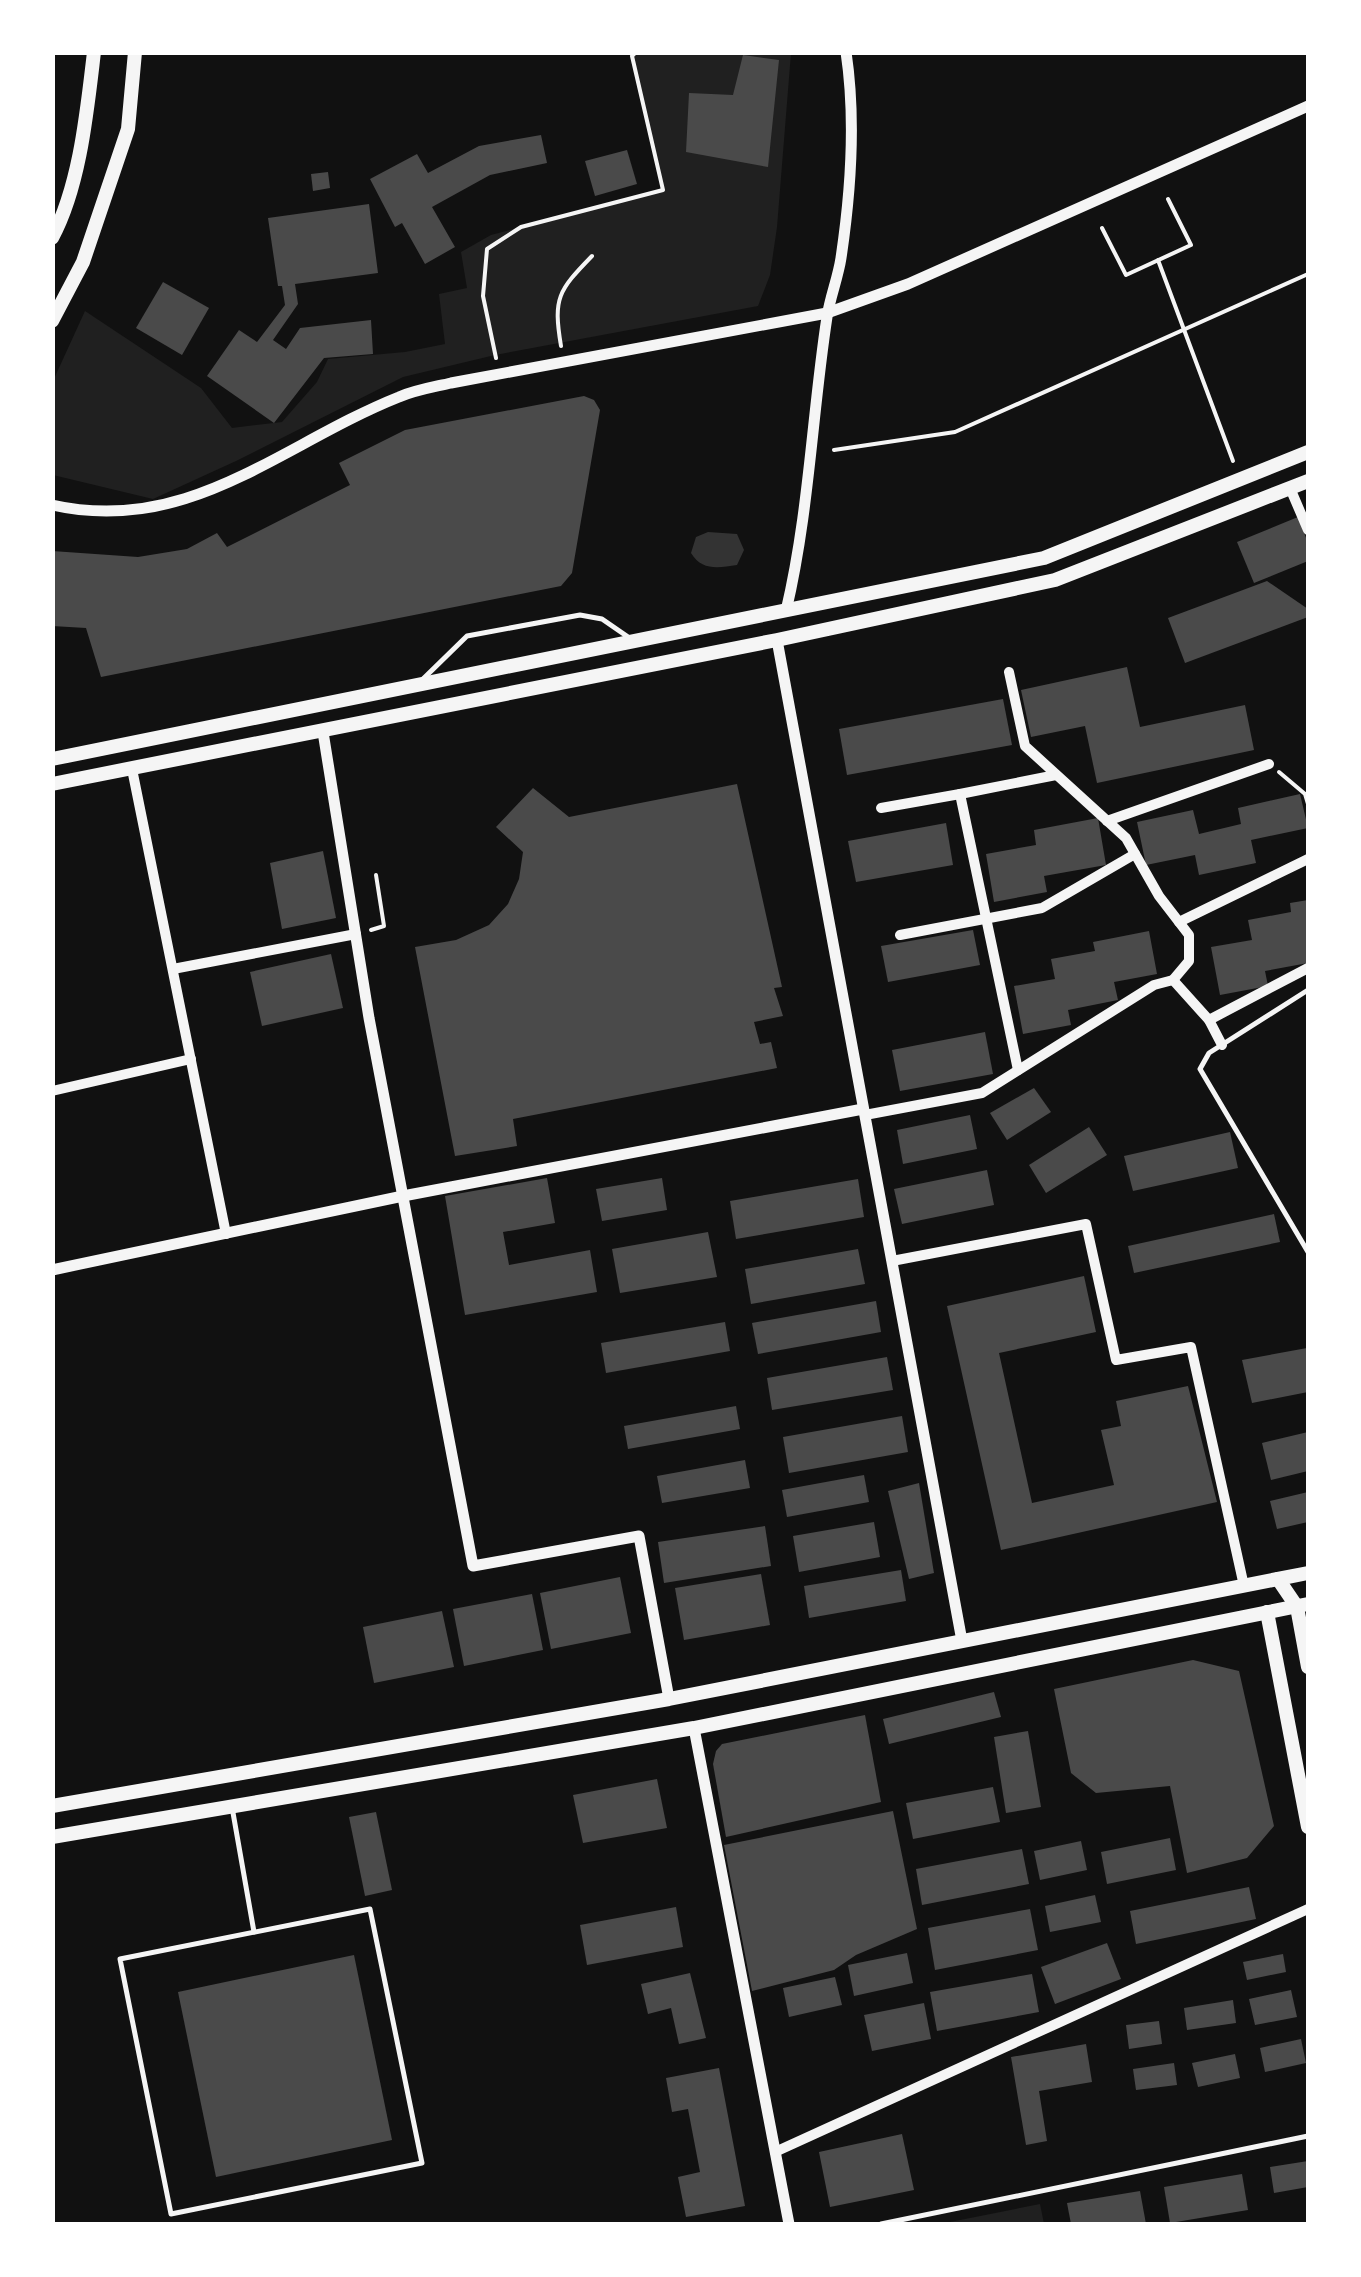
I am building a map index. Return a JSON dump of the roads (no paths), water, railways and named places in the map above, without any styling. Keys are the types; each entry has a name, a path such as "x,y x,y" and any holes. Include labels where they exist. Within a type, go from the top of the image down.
{"main road":[{"path":"52,238 64,216 88,110 94,52"},
{"path":"52,322 83,262 128,129 135,52"},
{"path":"52,759 1044,558 1308,452"},
{"path":"52,784 776,640 1055,580 1308,481"},
{"path":"52,1806 669,1698 1308,1574"},
{"path":"1278,1579 1303,1605 1308,1667"},
{"path":"1278,1579 1267,1612 1308,1828"},
{"path":"52,1840 80,1832 694,1728 1303,1605"},
{"path":"52,1798 75,1802"}],"street":[{"path":"786,611 799,558 827,313 841,258 850,144 851,88 846,52"},
{"path":"52,505 142,511 205,494 402,396 451,382 827,313 908,284 1308,106"},
{"path":"1290,488 1308,530"},
{"path":"776,640 962,1641"},
{"path":"52,1270 403,1196 982,1092 1154,986 1173,980 1189,961 1189,936 1126,838 1025,746 1009,672"},
{"path":"323,732 403,1196 474,1566 639,1536 669,1698"},
{"path":"1107,821 1269,764"},
{"path":"132,769 226,1234"},
{"path":"881,808 1056,775"},
{"path":"960,794 1018,1070"},
{"path":"900,935 1042,908 1135,854"},
{"path":"1179,922 1308,859"},
{"path":"173,969 356,934"},
{"path":"1208,1020 1308,968"},
{"path":"1173,980 1208,1020 1222,1044"},
{"path":"52,1091 191,1060"},
{"path":"892,1261 1086,1224 1116,1360 1191,1347 1244,1586"},
{"path":"694,1728 789,2224"},
{"path":"775,2152 1308,1909"}],"lane":[{"path":"417,685 468,636 580,615 602,619 634,641"},
{"path":"1308,990 1210,1052 1200,1069 1308,1252"},
{"path":"232,1807 254,1932"},
{"path":"370,1908 422,2163 171,2214 120,1959 254,1932 370,1908"},
{"path":"881,2224 1308,2136"}]}
